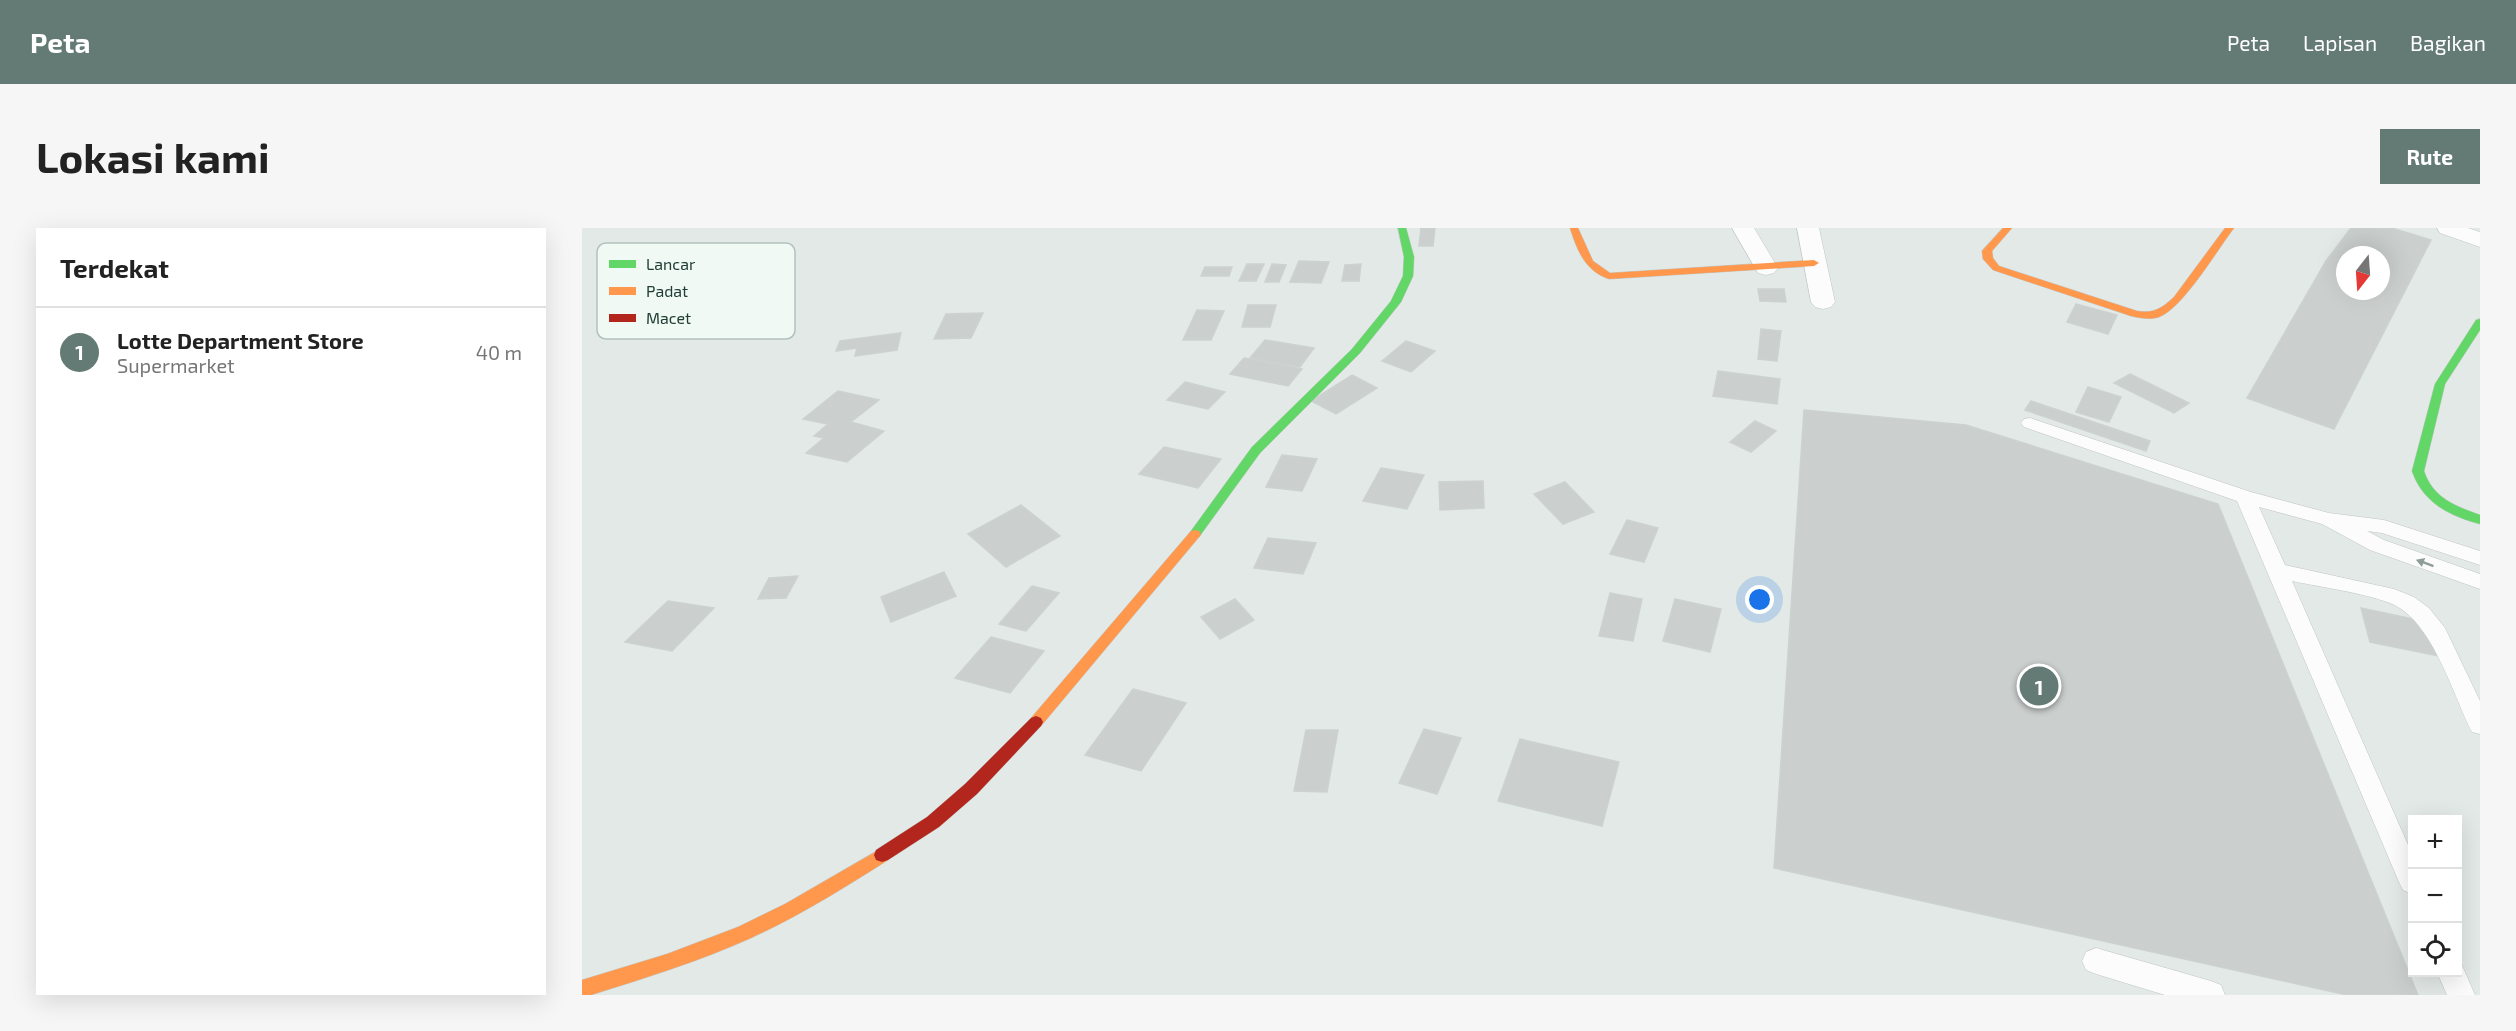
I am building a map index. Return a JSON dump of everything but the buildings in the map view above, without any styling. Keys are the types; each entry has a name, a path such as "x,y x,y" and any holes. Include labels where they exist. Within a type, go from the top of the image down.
{"street":[{"path":"582,989 697,952 758,926 814,898 933,822 971,789 1023,737 1185,547 1256,450 1356,351 1396,302 1408,276 1408,257 1402,228"},
{"path":"1574,228 1586,260 1597,273 1609,276 1766,268 1814,263"},
{"path":"1743,228 1766,268"},
{"path":"1808,228 1823,302"},
{"path":"2008,228 1987,251 1988,258 1996,268 2135,314 2147,315 2159,313 2171,305 2218,237 2230,228"},
{"path":"2448,228 2480,240"},
{"path":"2480,322 2440,384 2418,471 2419,483 2428,495 2442,504 2480,520"}],"lane":[{"path":"2030,423 2245,497 2329,519 2384,526 2480,558"},
{"path":"2245,497 2408,873"},
{"path":"2329,519 2377,545 2480,582"},
{"path":"2278,571 2394,596 2424,613 2434,628 2480,725"},
{"path":"2096,961 2211,995"},
{"path":"2453,977 2461,995"}],"traffic: fast":[{"path":"1195,534 1256,450 1356,351 1396,302 1408,276 1409,257 1402,228"},
{"path":"2480,322 2440,384 2418,471 2422,482 2434,497 2450,508 2480,520"}],"traffic: slow":[{"path":"1574,228 1582,250 1590,263 1601,273 1609,276 1814,263"},
{"path":"2008,228 1987,251 1988,259 1996,268 2135,314 2149,316 2168,308 2177,299 2230,228"},
{"path":"1036,722 1195,534"},
{"path":"582,989 720,943 768,921 882,855"}],"traffic: jam":[{"path":"882,855 933,822 971,789 1036,722"}],"place":[{"name":"Lotte Department Store","path":"2039,686"}]}
